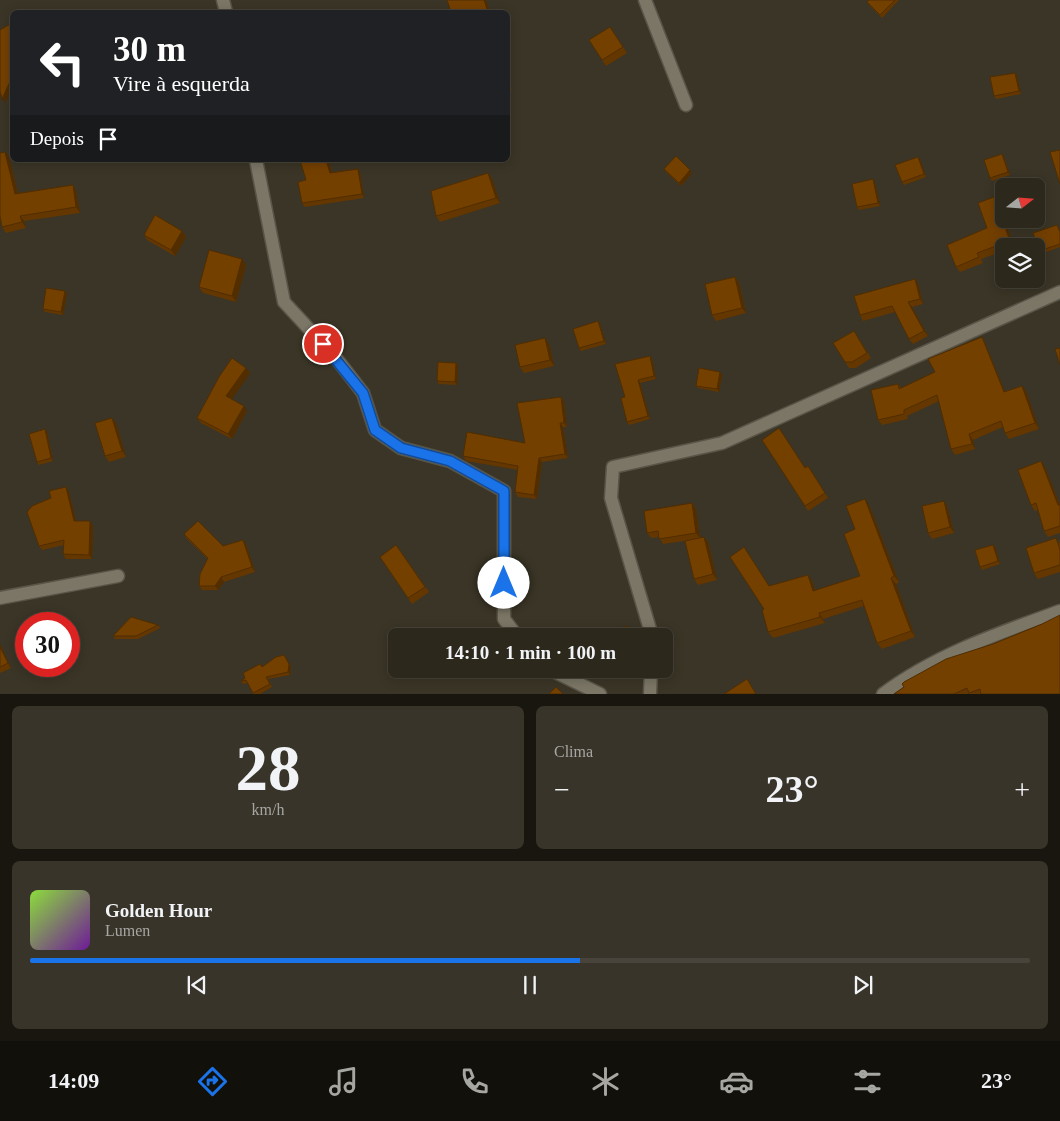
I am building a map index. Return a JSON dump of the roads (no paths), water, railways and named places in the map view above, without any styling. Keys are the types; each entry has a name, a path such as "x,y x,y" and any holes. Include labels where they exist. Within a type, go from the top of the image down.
{"street":[{"path":"645,0 686,105"},
{"path":"256,162 284,302 336,358 363,393 375,430 401,448 450,461 504,491 504,619 511,628"},
{"path":"650,628 612,498 613,467 722,443 1060,292"},
{"path":"0,598 118,576"},
{"path":"882,694 904,678 943,657 1060,611"},
{"path":"567,678 600,694"},
{"path":"650,694 651,678"}]}
